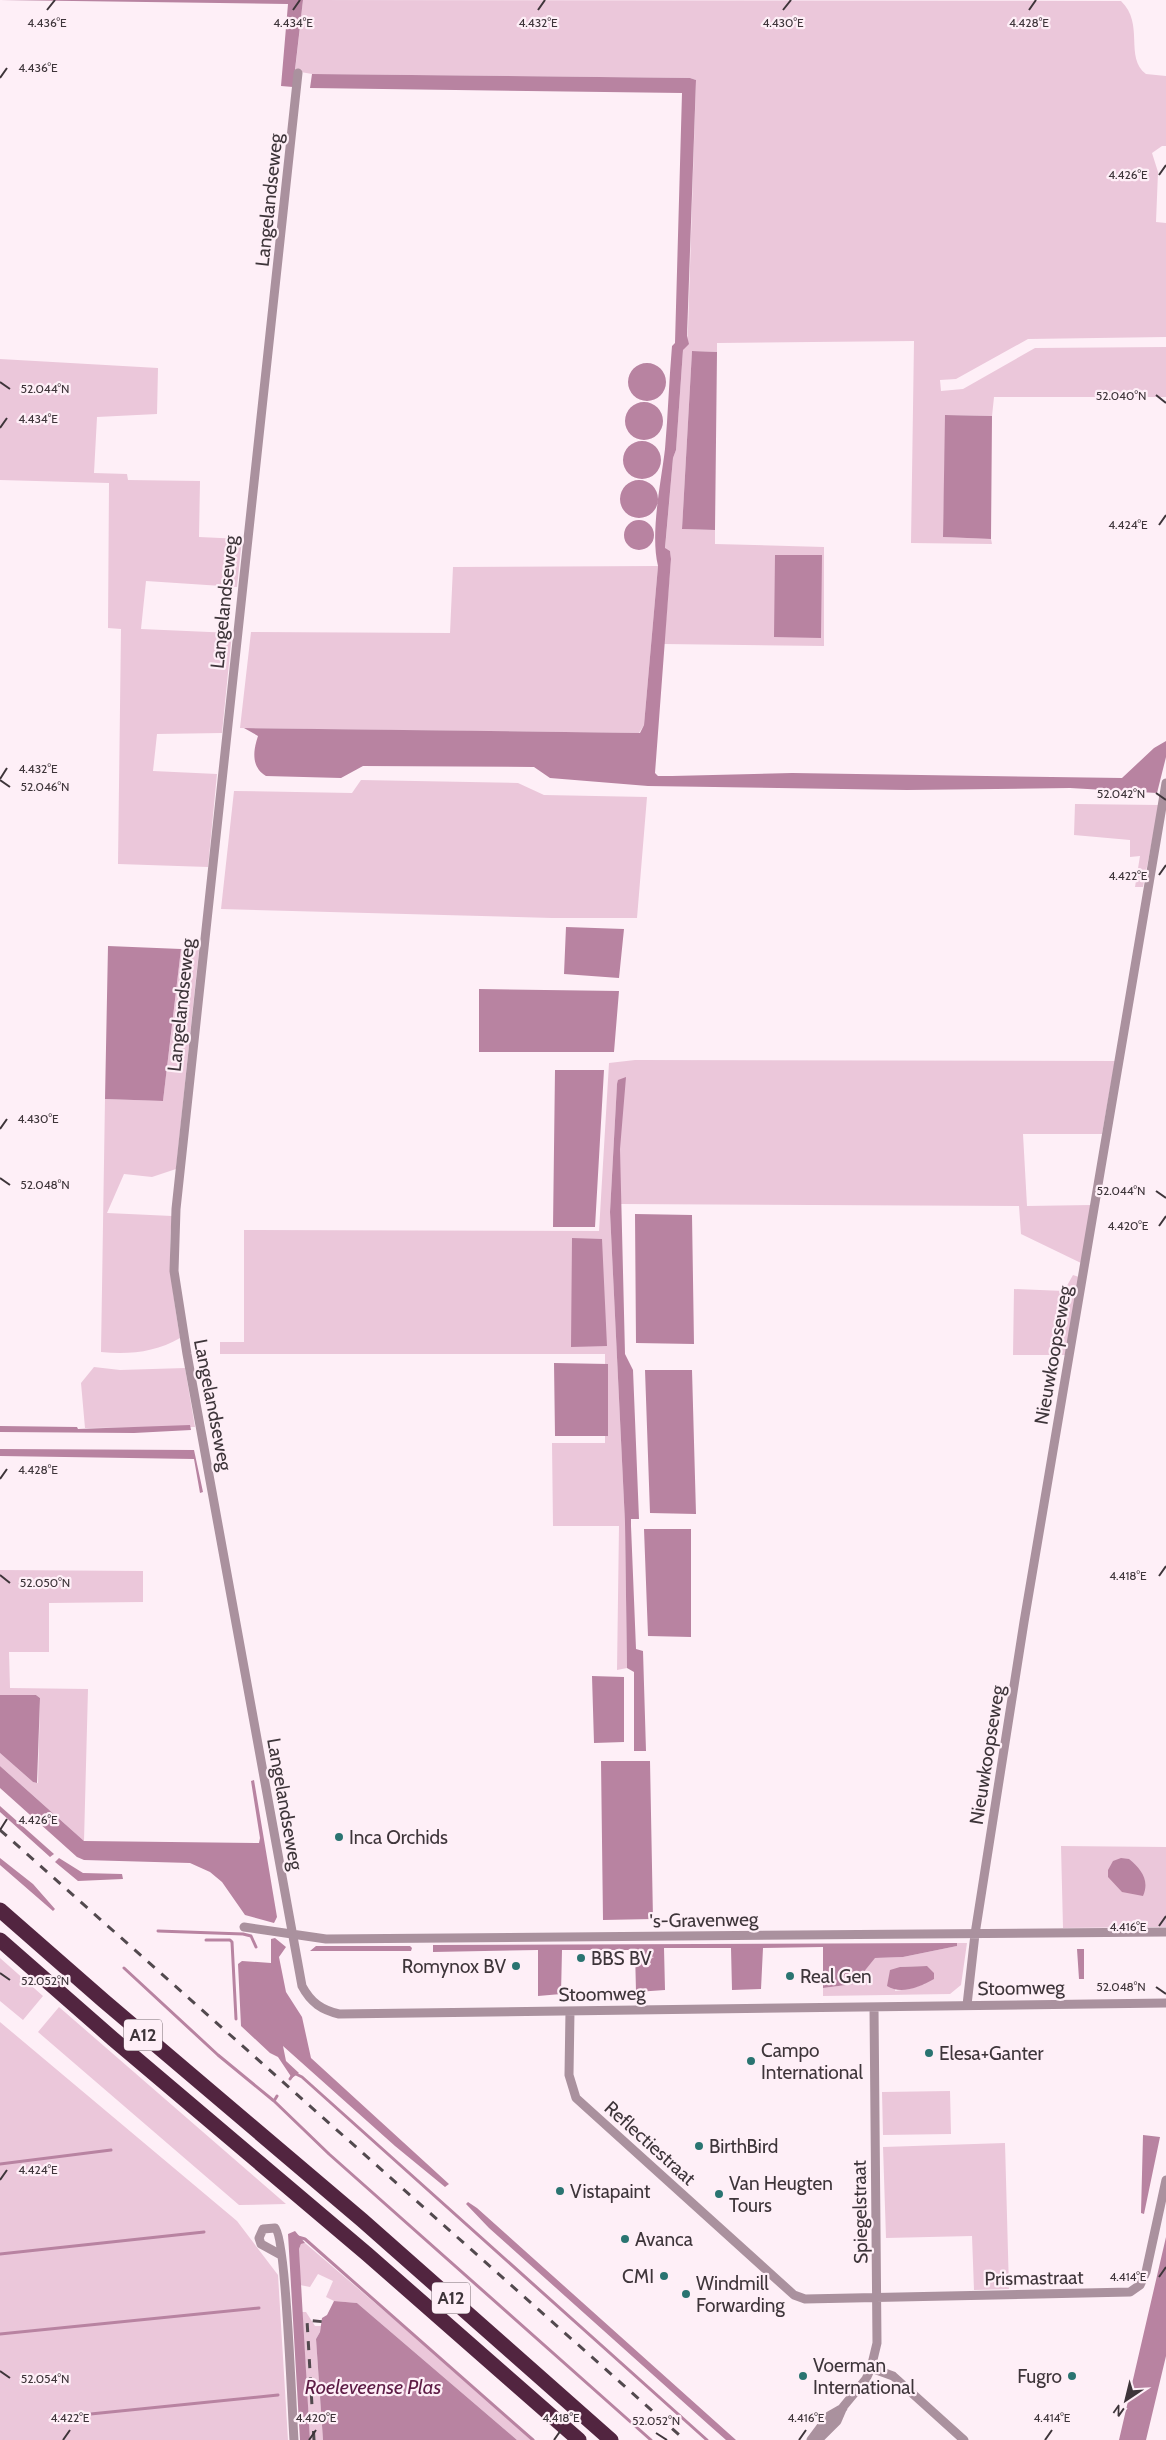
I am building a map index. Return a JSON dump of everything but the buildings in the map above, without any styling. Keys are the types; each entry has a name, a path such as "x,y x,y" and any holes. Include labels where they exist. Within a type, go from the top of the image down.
{"highway":[{"name":"A12","path":"0,1910 110,2007 362,2220 611,2440"},
{"name":"A12","path":"0,1940 113,2039 359,2247 579,2440"}],"street":[{"name":"Langelandseweg","path":"292,1934 187,1354 174,1271 176,1208 298,73"},
{"name":"Nieuwkoopseweg","path":"975,1934 1025,1612 1166,784"},
{"name":"'s-Gravenweg","path":"244,1927 326,1940 1166,1932"},
{"name":"Stoomweg","path":"292,1934 302,1986 308,1997 326,2011 349,2014 1166,2003"},
{"name":"Stoomweg","path":"967,2005 975,1934"},
{"name":"Spiegelstraat","path":"818,2440 837,2421 843,2408 857,2392 871,2368 877,2343 874,2007"},
{"name":"Reflectiestraat","path":"570,2011 569,2075 576,2098 794,2294 805,2299 878,2298"},
{"name":"Prismastraat","path":"878,2298 1130,2292 1137,2289 1146,2272 1166,2180"},
{"path":"281,2255 294,2440"},
{"path":"871,2368 880,2369 893,2376 964,2440"},
{"name":"Spiegelstraat","path":"811,2440 829,2416 843,2408"}],"shaded area":[{"path":"303,0 1121,1 1128,10 1132,20 1136,59 1140,67 1146,74 1166,76 1166,146 1162,146 1152,153 1158,172 1156,222 1166,223 1166,337 1028,339 956,379 940,380 941,391 963,389 1035,348 1166,347 1166,397 994,397 992,416 946,415 943,537 991,539 992,544 911,543 914,341 717,343 717,352 692,351 682,529 715,530 715,544 824,547 824,646 664,644 671,559 670,551 665,549 673,458 676,450 683,350 687,341 688,329 696,80 690,78 312,74 295,71"},
{"path":"0,359 158,368 157,414 97,417 94,473 127,474 128,480 200,481 199,537 242,539 237,587 146,581 141,629 232,633 222,733 157,734 153,771 217,774 208,867 118,864 121,629 108,628 109,483 0,480"},
{"path":"658,566 644,725 639,733 240,728 251,632 450,633 453,567"},
{"path":"361,780 518,783 544,795 647,797 637,918 552,918 221,909 234,791 352,793"},
{"path":"1075,804 1159,805 1143,887 1135,887 1140,856 1130,857 1130,840 1074,835"},
{"path":"181,949 199,950 176,1169 152,1177 124,1174 107,1213 172,1216 170,1263 180,1338 161,1347 142,1351 122,1353 101,1352 105,1099 163,1101"},
{"path":"635,1060 1115,1061 1102,1134 1023,1134 1027,1206 1091,1205 1081,1263 1021,1234 1019,1206 620,1204 617,1084 610,1212 625,1523 627,1668 617,1670 619,1526 553,1526 552,1443 605,1443 605,1354 220,1354 220,1342 244,1342 244,1230 599,1231 609,1063"},
{"path":"1073,1275 1079,1277 1066,1355 1013,1355 1014,1289 1064,1291"},
{"path":"94,1367 120,1370 185,1368 195,1427 85,1428 81,1383"},
{"path":"0,1570 143,1571 143,1602 49,1603 49,1652 9,1652 10,1688 88,1689 84,1841 0,1766 0,1753 33,1782 38,1783 40,1698 36,1695 0,1695"},
{"path":"1061,1846 1166,1847 1166,1927 1063,1928"},
{"path":"957,1943 967,1943 961,1985 950,1994 823,1996 823,1988 854,1984 874,1958 903,1957 957,1946","holes":["926,1966 925,1984 909,1989 895,1991 900,1967"]},
{"path":"643,1955 654,1957 648,1967 642,1965 640,1958"},
{"path":"0,1958 43,1996 23,2020 0,2001"},
{"path":"59,2007 286,2204 239,2205 38,2032"},
{"path":"0,2022 237,2221 278,2275 288,2440 0,2440"},
{"path":"950,2091 951,2134 883,2135 882,2092"},
{"path":"1005,2143 1009,2289 974,2290 972,2236 886,2238 883,2147"},
{"path":"305,2243 535,2440 517,2440 357,2303 334,2301 326,2297 333,2281 318,2274 310,2287 300,2285 299,2249 301,2244"},
{"path":"302,2312 306,2312 315,2326 321,2326 316,2339 323,2440 310,2440"}],"water":[{"path":"0,0 303,0 293,87 281,86 288,4"},
{"path":"312,74 690,78 696,80 687,336 689,344 683,350 676,450 673,458 665,548 670,551 671,559 655,773 658,776 792,773 1122,778 1154,748 1166,741 1166,757 1157,793 1070,788 907,790 648,786 550,778 534,767 363,766 341,778 266,776 261,772 256,763 254,753 258,736 244,728 640,733 644,725 658,566 655,539 656,523 665,449 672,346 675,343 682,93 310,88"},
{"path":"692,351 717,352 715,530 682,529"},
{"path":"647,363 660,369 666,382 660,395 647,401 634,395 628,382 634,369"},
{"path":"644,402 657,408 663,421 657,434 644,440 631,434 625,421 631,408"},
{"path":"945,415 992,416 991,539 943,537"},
{"path":"642,441 655,447 661,460 655,473 642,479 629,473 623,460 629,447"},
{"path":"639,480 652,486 658,499 652,512 639,518 626,512 620,499 626,486"},
{"path":"639,520 650,524 654,535 650,546 639,550 628,546 624,535 628,524"},
{"path":"775,555 822,555 821,638 774,637"},
{"path":"566,927 624,929 619,978 564,974"},
{"path":"108,946 181,949 163,1101 105,1099"},
{"path":"479,989 619,991 614,1052 479,1052"},
{"path":"555,1070 604,1070 595,1227 553,1227"},
{"path":"626,1077 620,1149 625,1354 633,1370 639,1519 631,1519 631,1526 636,1649 643,1651 646,1751 634,1751 634,1672 627,1668 625,1523 610,1212 617,1084 618,1080"},
{"path":"635,1214 692,1215 694,1344 636,1343"},
{"path":"572,1238 602,1239 607,1346 571,1347"},
{"path":"554,1363 608,1364 608,1436 555,1436"},
{"path":"645,1370 692,1370 696,1514 650,1513"},
{"path":"190,1425 191,1430 134,1433 0,1432 0,1426 77,1427 78,1429"},
{"path":"0,1449 194,1450 203,1492 200,1493 194,1459 0,1456"},
{"path":"644,1529 691,1529 691,1637 648,1636"},
{"path":"592,1676 624,1677 624,1742 594,1743"},
{"path":"0,1695 36,1695 40,1698 37,1783 33,1782 0,1753"},
{"path":"601,1761 650,1761 653,1919 603,1920"},
{"path":"0,1766 84,1841 259,1843 260,1838 251,1781 254,1780 277,1917 274,1923 245,1915 222,1882 210,1872 190,1863 84,1860 77,1857 0,1788"},
{"path":"0,1806 54,1854 50,1857 0,1812"},
{"path":"0,1858 33,1884 55,1909 53,1911 0,1865"},
{"path":"59,1858 83,1873 122,1874 123,1879 78,1881 55,1862"},
{"path":"1121,1858 1129,1859 1143,1875 1145,1890 1143,1896 1122,1892 1108,1877 1108,1870 1113,1861"},
{"path":"275,1938 286,1947 279,1957 286,1992 302,2017 311,2058 449,2184 445,2187 395,2146 283,2046 286,2061 299,2073 292,2078 278,2057 270,2053 241,2026 238,1964 242,1961 271,1963 271,1939"},
{"path":"957,1943 957,1946 903,1957 875,1958 854,1984 823,1988 823,1947 763,1948 761,1989 732,1990 731,1948 664,1948 665,1990 636,1992 635,1950 562,1950 561,1994 538,1996 538,1950 433,1952 433,1945","holes":["643,1955 654,1957 649,1960 651,1964 648,1967 642,1965 640,1958"]},
{"path":"316,1946 410,1946 412,1948 411,1951 310,1951"},
{"path":"1077,1949 1084,1949 1084,1979 1079,1979"},
{"path":"927,1966 934,1973 934,1979 929,1982 904,1990 892,1989 887,1986 890,1970 900,1967"},
{"path":"1143,2135 1160,2137 1144,2214 1141,2213"},
{"path":"468,2202 736,2440 726,2440 709,2425 489,2228 466,2204"},
{"path":"295,2231 305,2243 301,2244 299,2249 310,2440 300,2440 288,2234"},
{"path":"1166,2237 1166,2356 1146,2440 1119,2440"},
{"name":"Roeleveense Plas","path":"334,2301 357,2303 517,2440 323,2440 316,2339 320,2332 322,2318 327,2315"}],"waterway":[{"path":"158,1931 243,1934 251,1936 256,1947"},
{"path":"206,1940 230,1940 232,1942 236,2019"},
{"path":"124,1968 218,2055 274,2101 329,2154 651,2440"},
{"path":"290,2079 294,2073 302,2077 707,2440"},
{"path":"274,2101 277,2096"},
{"path":"0,2164 111,2150"},
{"path":"0,2254 204,2232"},
{"path":"298,2237 305,2239 533,2440"},
{"path":"0,2334 259,2308"},
{"path":"51,2418 278,2395"}],"railway":[{"path":"0,1830 685,2440"},
{"path":"314,2440 307,2320 325,2322"}],"place":[{"name":"Inca Orchids","path":"339,1837"},
{"name":"BBS BV","path":"581,1958"},
{"name":"Romynox BV","path":"516,1966"},
{"name":"Real Gen","path":"790,1976"},
{"name":"Elesa+Ganter","path":"929,2053"},
{"name":"Campo International","path":"751,2061"},
{"name":"BirthBird","path":"699,2146"},
{"name":"Vistapaint","path":"560,2191"},
{"name":"Van Heugten Tours","path":"719,2194"},
{"name":"Avanca","path":"625,2239"},
{"name":"CMI","path":"664,2276"},
{"name":"Windmill Forwarding","path":"686,2294"},
{"name":"Voerman International","path":"803,2376"},
{"name":"Fugro","path":"1072,2376"}]}
